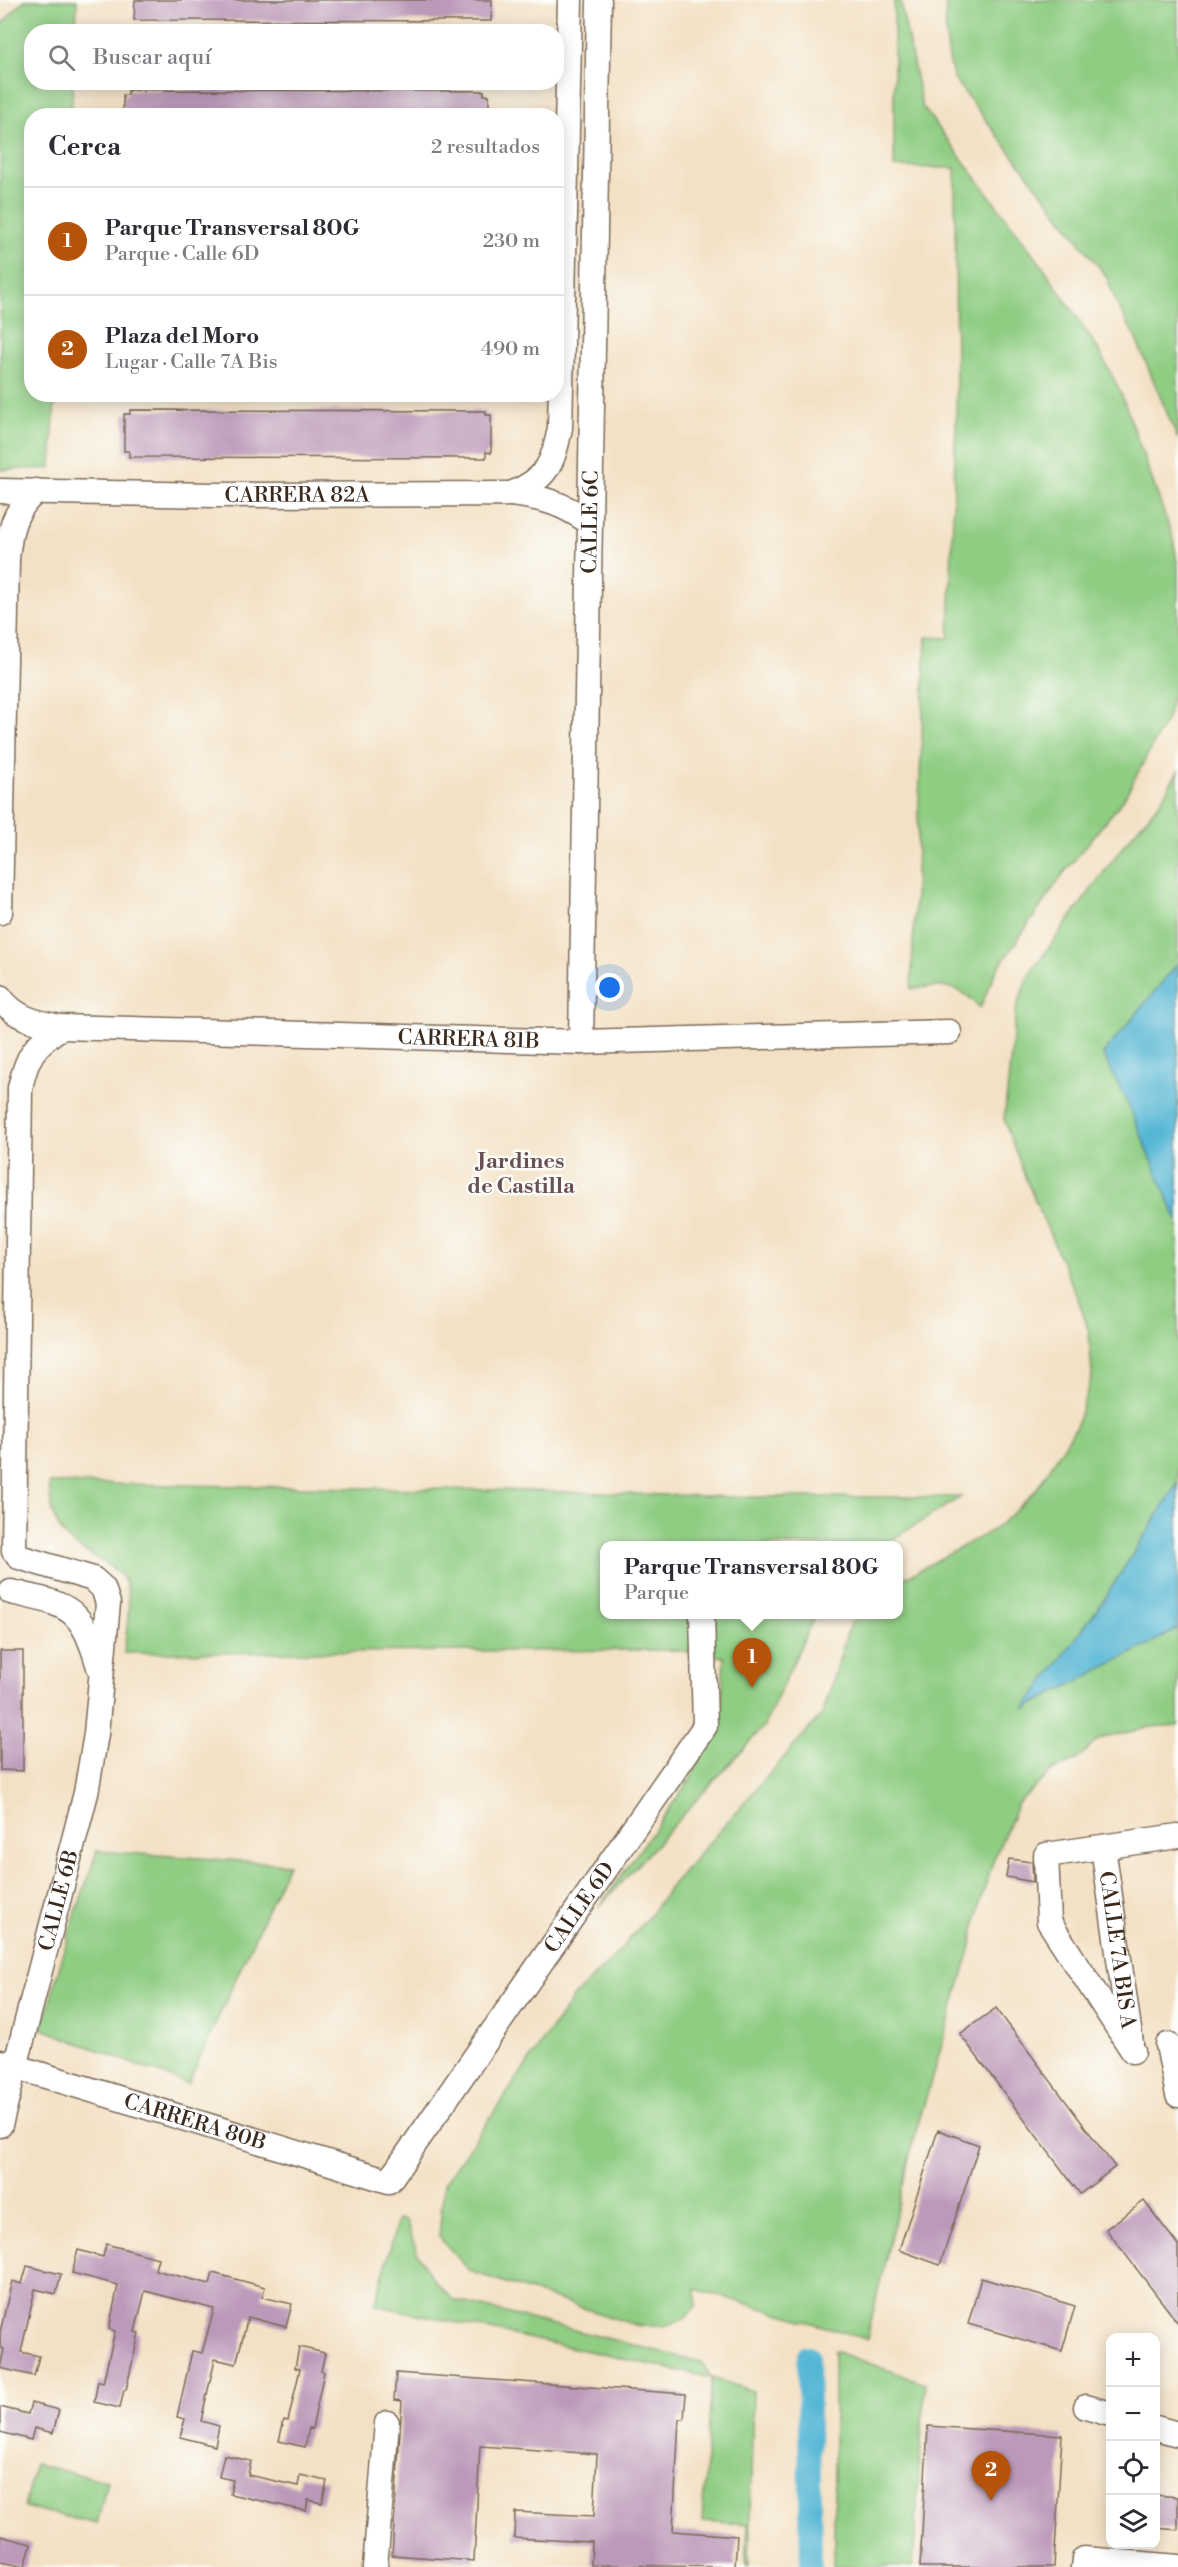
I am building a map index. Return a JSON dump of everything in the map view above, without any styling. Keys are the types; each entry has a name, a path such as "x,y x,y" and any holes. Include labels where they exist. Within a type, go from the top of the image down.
{"street":[{"name":"CALLE 6C","path":"564,257 570,0"},
{"name":"CALLE 6C","path":"581,1042 598,0"},
{"name":"CALLE 6C","path":"512,494 540,478 550,466 560,428 561,402"},
{"name":"CARRERA 82A","path":"0,491 214,495 512,494 554,502 569,508 588,522"},
{"path":"0,912 4,553 14,519 22,503 36,491"},
{"name":"CARRERA 81B","path":"0,997 6,1006 28,1020 61,1027 581,1042 949,1032"},
{"path":"5,1593 21,1580 23,1572 11,1551 20,1089 28,1056 37,1044 61,1027"},
{"name":"CALLE 6B","path":"0,2125 7,2064 86,1793 96,1734 108,1603 103,1588 93,1579 11,1551"},
{"path":"5,1593 47,1600 63,1606 78,1616 91,1641 100,1672"},
{"name":"CALLE 6D","path":"389,2181 705,1726 702,1619"},
{"path":"1178,1836 1046,1855 1050,1922 1133,2051 1173,2044 1178,2095"},
{"name":"CALLE 7A BIS A","path":"1103,1847 1133,2051"},
{"name":"CARRERA 80B","path":"7,2064 389,2181"},
{"path":"1086,2407 1106,2413"},
{"path":"375,2567 387,2423"},
{"path":"1160,2429 1178,2434"},
{"path":"1084,2563 1178,2567"}],"green space":[{"path":"24,0 77,0 76,24 24,24 24,90 73,90 71,108 24,108 24,402 55,402 51,468 0,470 0,26"},
{"path":"894,0 900,0 922,106 1046,271 1098,349 1121,393 1173,538 1178,567 1178,676 1167,719 1123,800 1063,874 996,971 980,1008 973,1000 957,990 941,986 911,989 926,637 949,638 956,420 955,168 894,167"},
{"path":"946,0 1178,0 1178,439 1136,339 1117,304 1106,276 954,79 946,40"},
{"path":"1178,771 1178,1725 1150,1727 1099,1739 1075,1761 1053,1770 1018,1803 994,1859 980,1903 970,1950 913,2141 867,2339 696,2289 696,2306 686,2318 668,2326 638,2326 470,2271 439,2237 444,2184 575,1995 616,1955 672,1885 823,1713 849,1626 854,1619 903,1619 903,1579 993,1530 1011,1515 1036,1490 1076,1427 1092,1376 1089,1332 1078,1299 1025,1177 1004,1120 1016,1009 1028,976 1123,846 1160,802"},
{"path":"49,1483 501,1490 736,1497 961,1497 890,1541 600,1541 600,1619 813,1619 764,1726 598,1908 689,1781 721,1720 724,1657 675,1650 124,1653 128,1604 127,1588 123,1579 116,1571 73,1544 64,1535 53,1514"},
{"path":"97,1851 288,1864 188,2084 42,2029 71,1927"},
{"path":"398,2219 406,2221 414,2245 429,2274 454,2300 701,2362 712,2378 375,2305"},
{"path":"834,2351 925,2383 913,2567 834,2567"},
{"path":"712,2378 753,2391 749,2567 746,2567 748,2524 702,2521"},
{"path":"35,2464 107,2481 97,2524 24,2507"}],"water":[{"path":"1178,963 1178,1223 1128,1104 1103,1054"},
{"path":"1178,1483 1178,1629 1024,1709 1101,1604"}],"building":[{"path":"135,0 492,0 491,21 134,20"},
{"path":"128,90 484,91 484,95 489,95 489,108 123,108 123,95 128,95"},
{"path":"130,410 486,411 486,415 491,415 491,453 486,452 486,458 129,457 129,451 124,451 124,414 130,414"},
{"path":"0,1651 23,1651 23,1771 0,1770"},
{"path":"1009,1859 1032,1862 1033,1882 1006,1877"},
{"path":"996,2008 1115,2167 1080,2194 960,2034"},
{"path":"938,2130 979,2145 940,2265 899,2250"},
{"path":"1144,2201 1178,2245 1178,2323 1106,2229"},
{"path":"106,2244 158,2258 155,2270 210,2284 213,2273 265,2287 262,2297 292,2304 286,2327 248,2317 236,2364 215,2359 201,2421 219,2426 215,2446 180,2437 185,2419 177,2417 192,2351 202,2353 214,2309 145,2291 135,2332 139,2333 120,2408 94,2402 98,2381 103,2383 115,2331 109,2329 118,2285 72,2273 78,2250 103,2257"},
{"path":"27,2266 61,2274 56,2294 35,2289 21,2352 39,2356 34,2376 0,2368 4,2349 0,2348 0,2332 12,2281 22,2284"},
{"path":"981,2278 1075,2306 1062,2351 968,2324"},
{"path":"299,2347 325,2353 321,2371 324,2372 312,2429 309,2428 305,2447 279,2441 284,2420 288,2421 300,2369 295,2368"},
{"path":"396,2373 686,2394 684,2419 679,2419 673,2531 737,2536 735,2567 591,2565 592,2542 514,2538 515,2512 594,2516 597,2454 480,2446 474,2561 392,2555 402,2401 394,2400"},
{"path":"31,2403 59,2410 53,2433 34,2428 31,2440 0,2432 0,2407 28,2414"},
{"path":"928,2426 1062,2435 1054,2567 920,2567"},
{"path":"224,2455 251,2461 248,2475 298,2486 300,2475 327,2481 322,2503 308,2500 306,2511 230,2494 233,2480 219,2477"},
{"path":"1160,2495 1178,2497 1178,2530 1160,2528"},
{"path":"0,2536 31,2544 25,2567 0,2562"}],"waterway":[{"path":"808,2356 811,2567"}],"place":[{"name":"Parque Transversal 80G","path":"752,1688"},
{"name":"Plaza del Moro","path":"991,2501"}],"district":[{"name":"Jardines de Castilla","path":"521,1172"}]}
